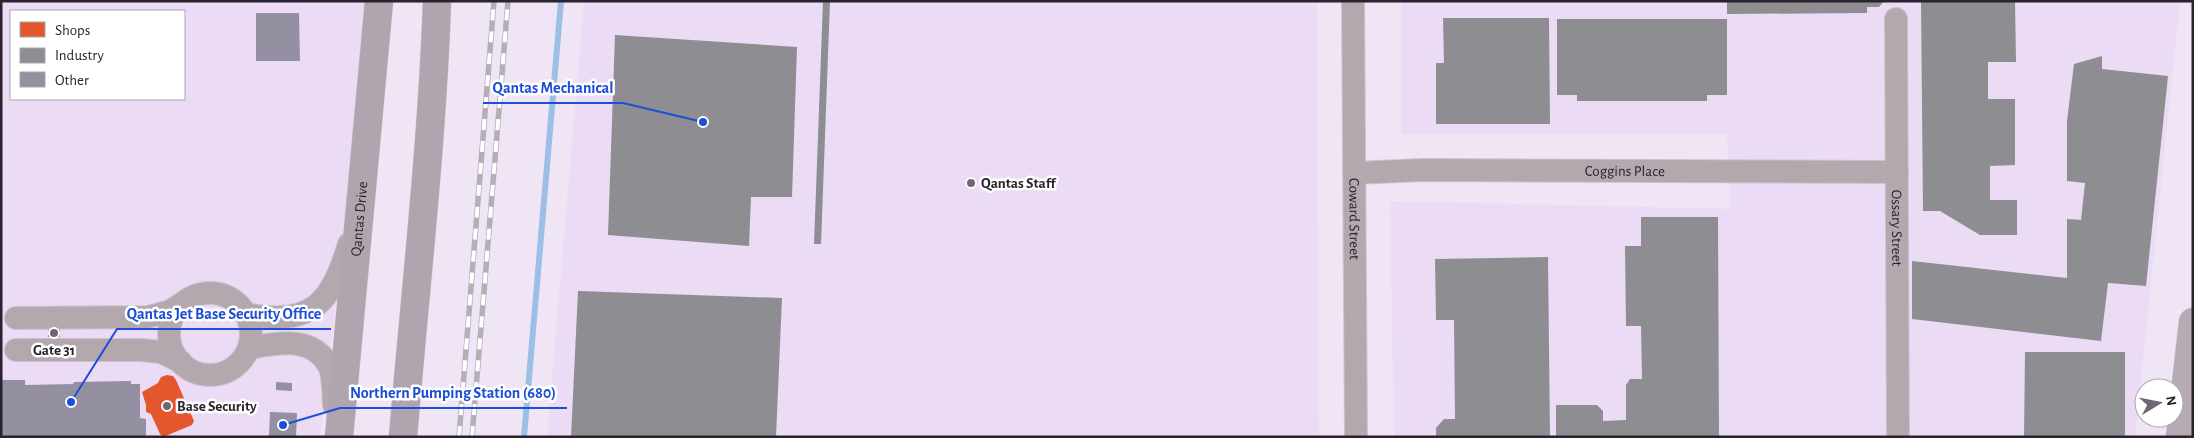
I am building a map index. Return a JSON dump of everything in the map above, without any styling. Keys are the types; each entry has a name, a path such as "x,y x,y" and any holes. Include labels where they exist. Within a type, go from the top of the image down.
{"highway":[{"name":"Qantas Drive","path":"338,437 378,1"},
{"path":"403,437 424,199 436,1"}],"main road":[{"path":"2180,437 2193,322"}],"street":[{"name":"Coward Street","path":"1353,1 1356,437"},
{"name":"Ossary Street","path":"1896,19 1898,437"},
{"name":"Coggins Place","path":"1354,173 1423,170 1897,172"},
{"path":"246,314 281,319 308,310 322,302 334,286 341,271 360,202"},
{"path":"213,293 230,298 246,314 250,325 251,337 249,348 242,360 223,373 202,374 192,371 170,356 152,350 24,350 24,318 148,317 170,311 183,303 195,296 213,293"},
{"path":"181,362 174,352 170,339 170,326 175,313 183,303"},
{"path":"249,348 299,343 314,348 329,367 338,437"}],"shaded area":[{"path":"1,1 365,1 349,199 320,437 1,437"},
{"path":"584,1 1317,1 1319,437 547,437"},
{"path":"1401,1 2180,1 2141,378 2134,378 2135,437 1394,437 1390,201 1730,209 1727,134 1401,134"}],"building: Shops":[{"name":"Base Security","path":"173,376 176,380 194,421 192,425 163,437 151,414 146,412 142,392 158,383 161,377"}],"building: Industry":[{"path":"823,1 830,1 821,244 814,244"},
{"path":"1727,1 1884,1 1879,7 1867,7 1867,13 1727,14"},
{"path":"1921,1 2015,1 2016,62 1988,62 1988,99 2015,99 2015,165 1990,166 1990,200 2017,200 2017,235 1980,235 1940,211 1923,211"},
{"path":"1443,18 1549,18 1550,124 1436,124 1436,63 1444,63"},
{"path":"1557,19 1727,19 1727,95 1707,95 1707,101 1577,101 1577,95 1557,95"},
{"path":"615,35 797,47 792,197 751,197 749,246 608,235"},
{"path":"2102,56 2102,69 2168,76 2146,286 2108,283 2101,341 1912,319 1912,261 2067,278 2067,219 2081,220 2085,183 2067,181 2067,121 2074,64"},
{"path":"1641,217 1718,217 1719,437 1556,437 1556,405 1597,405 1603,411 1603,421 1626,420 1626,385 1630,379 1642,379 1641,326 1626,326 1625,246 1641,246"},
{"path":"1548,257 1550,437 1436,437 1436,428 1444,419 1455,419 1454,320 1436,320 1435,259"},
{"path":"578,291 782,298 776,437 571,437"},
{"path":"2025,352 2125,352 2125,437 2024,437"}],"building: Other":[{"path":"256,13 299,13 300,61 256,61"},
{"name":"Gate 31","path":"48,329 60,329 60,337 48,337"},
{"path":"1,380 25,380 25,385 131,381 131,384 140,384 140,418 146,419 146,437 1,437"},
{"path":"276,382 292,383 292,391 276,390"},
{"path":"270,412 297,413 296,437 269,436"}],"waterway":[{"path":"524,437 561,1"}],"railway":[{"path":"459,437 494,1"},
{"path":"472,437 508,1"}],"place":[{"name":"Qantas Mechanical","path":"703,122"},
{"name":"Qantas Staff","path":"971,183"},
{"name":"Gate 31","path":"54,333"},
{"name":"Qantas Jet Base Security Office","path":"71,402"},
{"name":"Base Security","path":"167,406"},
{"name":"Northern Pumping Station (680)","path":"283,425"}]}
